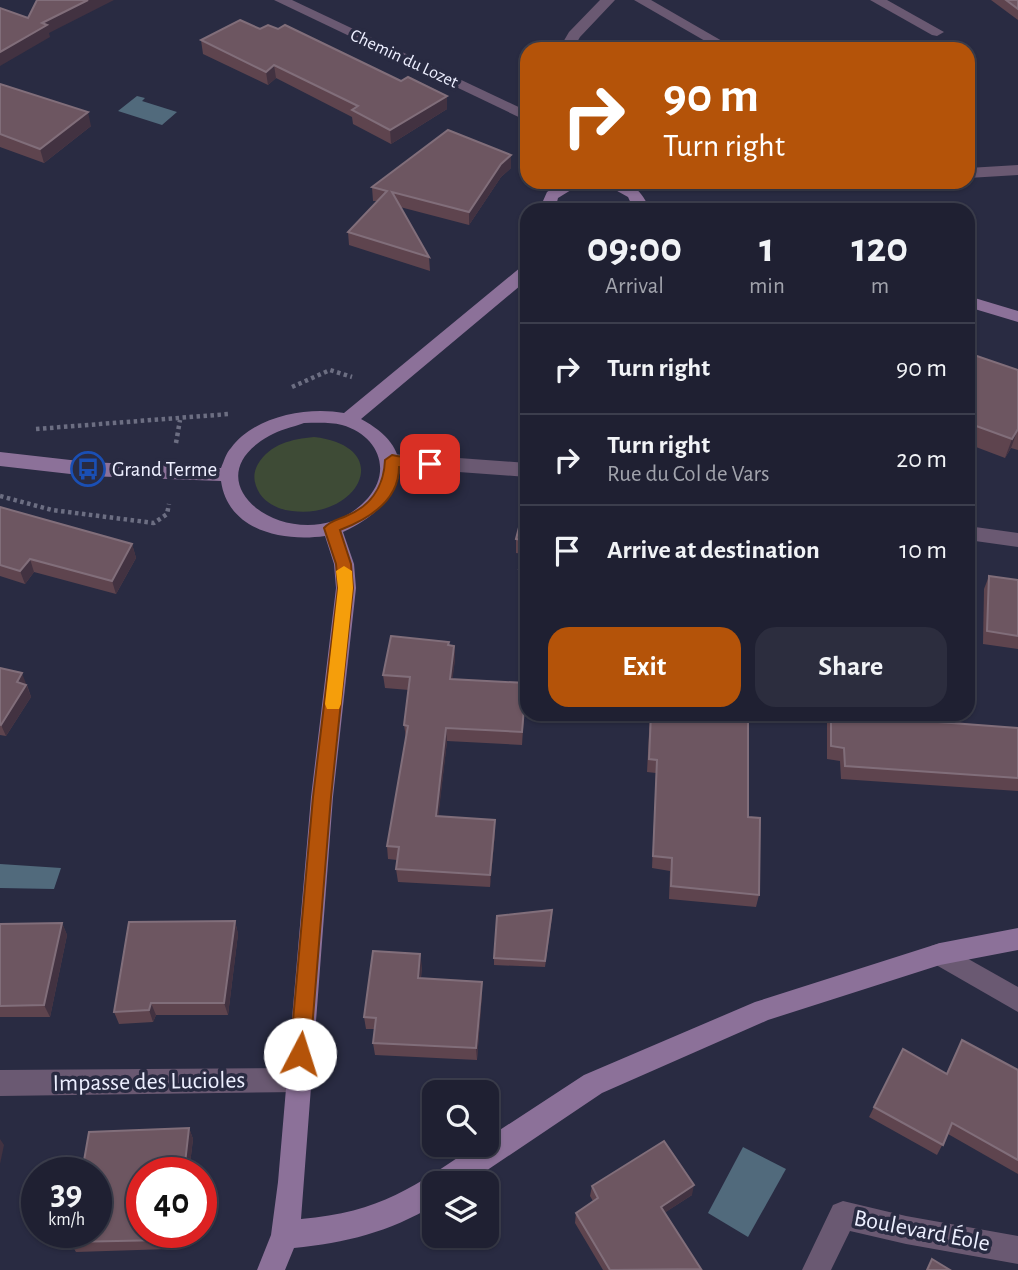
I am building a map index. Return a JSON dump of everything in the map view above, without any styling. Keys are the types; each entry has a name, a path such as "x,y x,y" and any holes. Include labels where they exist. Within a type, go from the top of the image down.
{"street":[{"name":"Chemin du Lozet","path":"281,0 520,114"},
{"path":"570,42 608,0"},
{"path":"641,0 716,42"},
{"path":"877,0 937,32"},
{"path":"975,173 1018,170"},
{"path":"548,203 552,194 559,189"},
{"path":"624,189 635,194 640,203"},
{"path":"348,421 394,379 488,308 520,278"},
{"path":"975,303 1018,317"},
{"path":"326,416 348,421 368,430 384,444 392,460 388,485 372,507 354,519 332,528 300,531 270,526 246,514 231,496 227,475 232,458 243,443 260,430 303,417 326,416"},
{"path":"0,459 88,469 227,475"},
{"path":"392,460 415,465 459,464 520,469"},
{"path":"271,1270 285,1235 292,1182 322,797 346,588 344,564 332,528"},
{"path":"975,534 1018,540"},
{"path":"462,1171 593,1084 764,1010 940,954 1018,939"},
{"path":"940,954 1018,1000"},
{"name":"Impasse des Lucioles","path":"0,1083 298,1080"},
{"path":"285,1235 357,1227 402,1210 422,1197"},
{"name":"Boulevard Éole","path":"816,1270 843,1215 906,1230 1018,1250"}],"path":[{"path":"281,392 330,370 351,376 357,382"},
{"path":"28,429 233,413"},
{"path":"176,447 180,419"},
{"path":"0,496 52,510 153,523 167,514"}],"green space":[{"path":"314,437 340,443 355,454 361,467 359,481 350,494 335,505 315,511 292,511 270,504 260,494 255,483 258,464 275,447"}],"water":[{"path":"137,96 145,98 142,101 177,112 162,125 118,111"},
{"path":"0,864 61,868 54,889 0,888"},
{"path":"743,1147 786,1169 748,1237 708,1213"}],"building":[{"path":"37,0 88,0 42,23 47,25 0,52 0,8 28,18"},
{"path":"1006,0 1018,0 1018,9"},
{"path":"240,20 260,29 268,25 278,29 285,25 401,81 408,77 447,96 390,130 352,110 358,106 274,65 266,72 201,40"},
{"path":"0,84 88,112 40,149 0,134"},
{"path":"448,130 511,155 501,164 469,212 392,192 429,257 348,232 387,191 372,187"},
{"path":"975,355 1018,370 1018,429 1012,439 975,426"},
{"path":"0,507 132,544 112,581 30,559 20,571 0,565"},
{"path":"520,523 520,540 516,539"},
{"path":"989,576 1018,580 1018,636 987,631"},
{"path":"391,636 449,642 448,645 454,646 450,679 520,683 522,732 446,728 436,816 495,820 490,875 396,869 399,847 387,846 408,726 404,725 410,677 383,675"},
{"path":"0,668 22,673 17,682 26,685 1,725 0,724"},
{"path":"651,721 748,721 748,817 760,818 759,895 671,886 672,858 653,856 657,760 649,759"},
{"path":"831,721 925,721 1018,728 1018,778 845,766 844,748 831,746"},
{"path":"552,910 545,961 494,958 497,916"},
{"path":"235,921 224,1003 151,1003 149,1010 114,1012 129,922"},
{"path":"62,923 44,1005 0,1006 0,924"},
{"path":"373,951 420,954 418,978 482,982 476,1048 373,1043 376,1018 364,1017"},
{"path":"962,1040 1018,1070 1018,1160 952,1123 943,1145 874,1107 903,1049 947,1074"},
{"path":"189,1128 186,1157 126,1157 126,1241 112,1241 112,1157 85,1157 89,1132"},
{"path":"664,1141 694,1185 661,1207 701,1269 610,1270 576,1213 598,1198 592,1186"},
{"path":"932,1259 950,1270 927,1270"}],"slow traffic":[{"path":"333,704 346,588 344,571"}],"place":[{"name":"Grand Terme","path":"88,469"}],"route":[{"path":"300,1054 322,797 346,588 344,564 332,528 354,519 372,507 385,493 392,477 392,460 415,465 430,464"}]}
